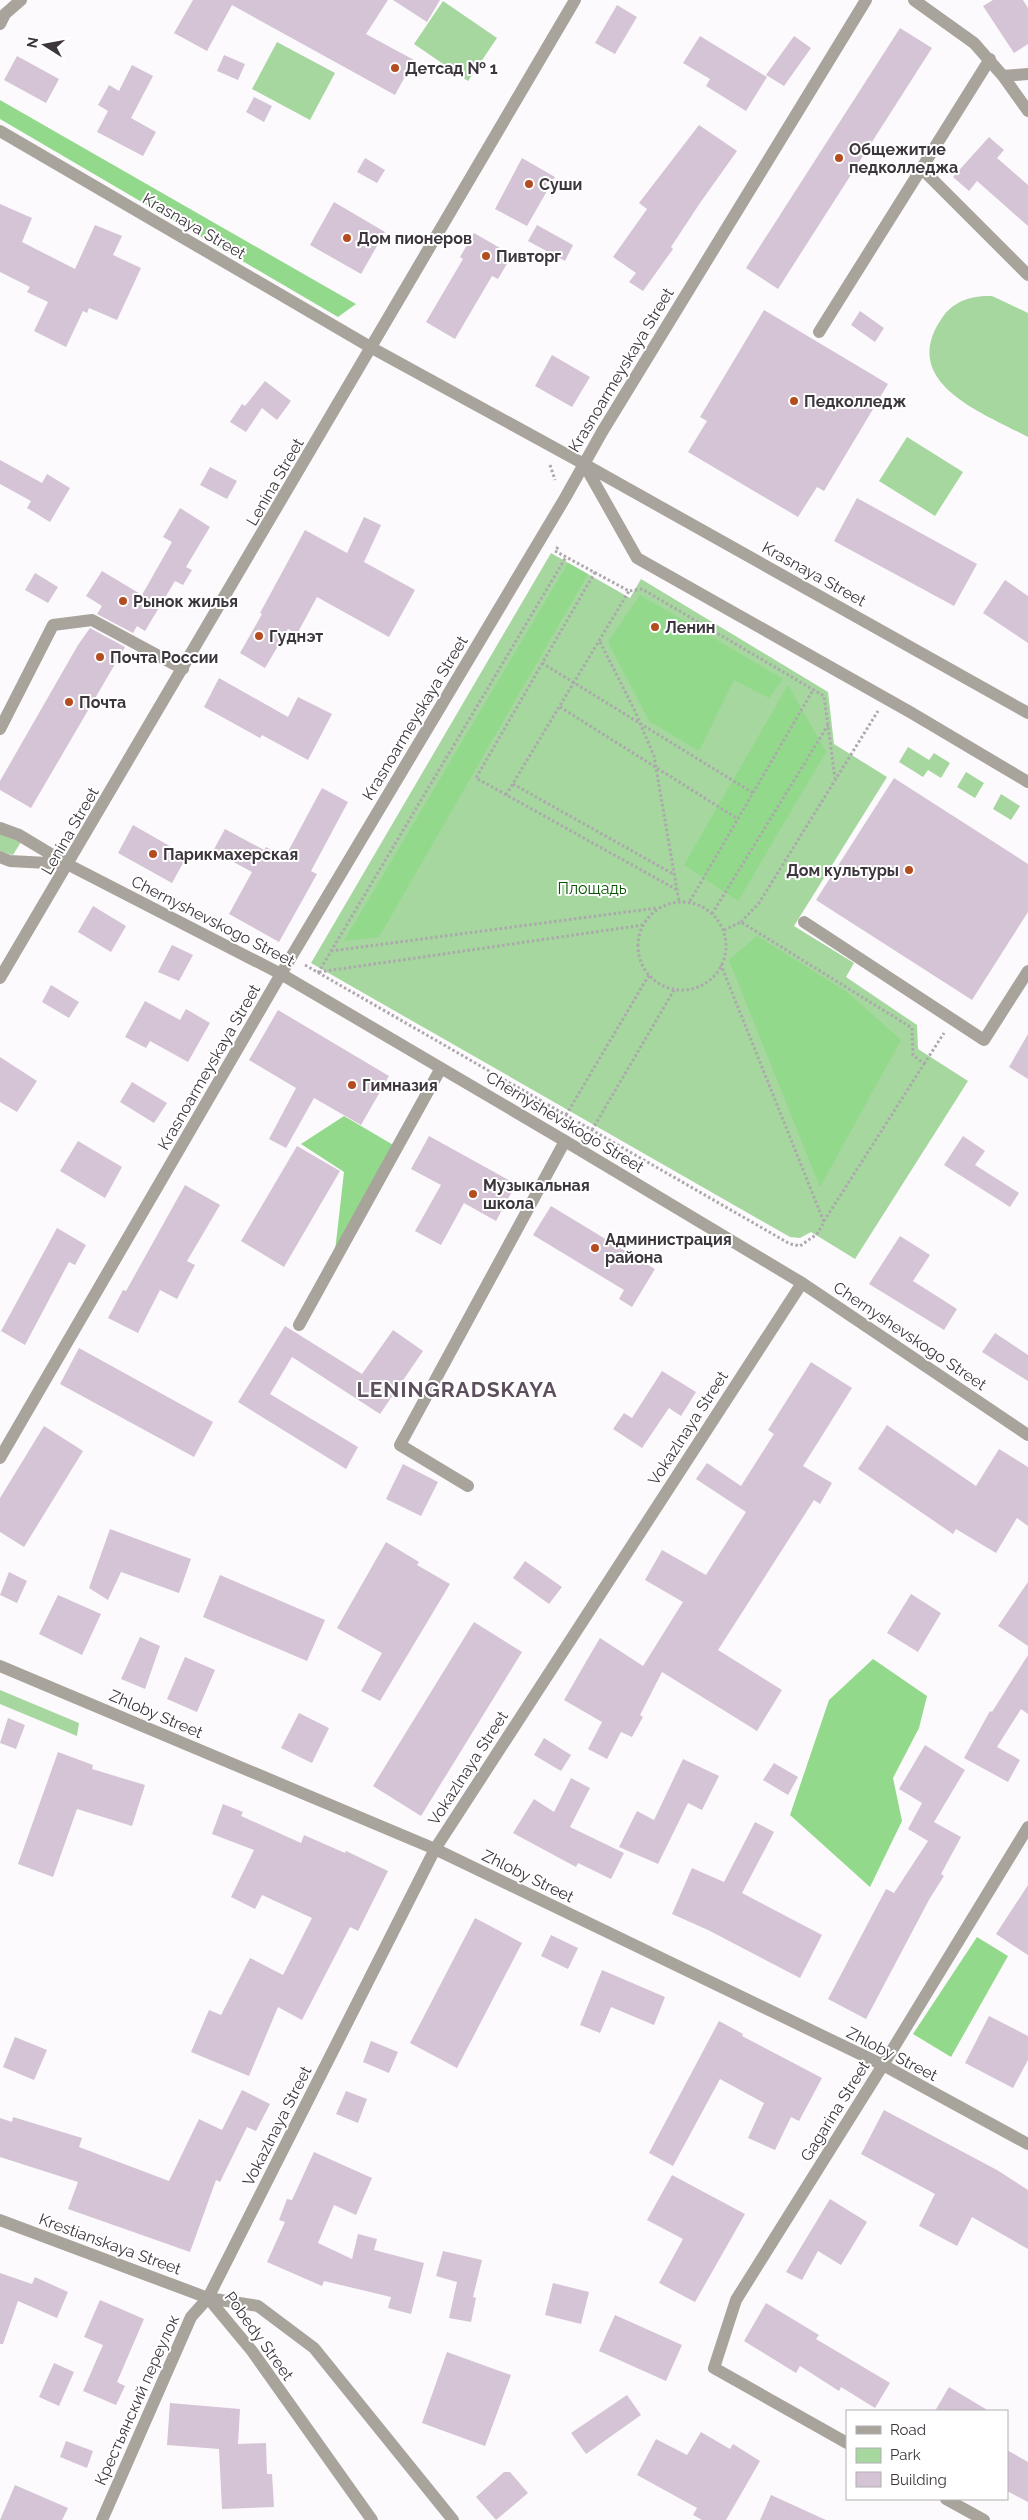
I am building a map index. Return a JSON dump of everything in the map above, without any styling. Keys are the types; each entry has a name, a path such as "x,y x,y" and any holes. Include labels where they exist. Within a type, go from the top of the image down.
{"street":[{"path":"0,24 5,14 21,0"},
{"name":"Lenina Street","path":"0,978 69,865 575,0"},
{"name":"Krasnoarmeyskaya Street","path":"0,1458 282,974 584,464 866,0"},
{"path":"914,0 974,43 990,59 1028,111"},
{"path":"819,332 990,59"},
{"path":"1003,76 1028,74"},
{"name":"Krasnaya Street","path":"0,131 372,348 584,464 1028,713"},
{"path":"921,168 1028,275"},
{"path":"584,464 637,558 1028,782"},
{"path":"0,729 53,625 92,620 184,669"},
{"name":"Chernyshevskogo Street","path":"0,828 19,834 69,865 282,974 442,1068 802,1282 1028,1435"},
{"name":"Chernyshevskogo Street","path":"0,857 10,861 69,865"},
{"path":"804,922 984,1040 1028,971"},
{"path":"299,1325 442,1068"},
{"path":"468,1486 400,1445 565,1141"},
{"name":"Vokazlnaya Street","path":"208,2298 435,1849 802,1282"},
{"name":"Zhloby Street","path":"0,1666 435,1849 883,2065 1028,2144"},
{"name":"Gagarina Street","path":"846,2442 714,2368 736,2300 883,2065 1028,1827"},
{"name":"Krestianskaya Street","path":"0,2220 208,2298"},
{"name":"Pobedy Street","path":"208,2298 252,2352 358,2503 372,2520"},
{"name":"Pobedy Street","path":"208,2298 258,2306 314,2348 453,2520"},
{"name":"Крестьянский переулок","path":"102,2520 191,2317 208,2298"},
{"path":"948,2500 984,2520"},
{"path":"358,2503 360,2520"}],"path":[{"path":"307,989 566,557"},
{"path":"595,572 476,778 679,890"},
{"path":"506,795 629,591"},
{"path":"600,642 654,756 679,890 679,902"},
{"path":"542,663 753,793"},
{"path":"690,901 813,690"},
{"path":"724,930 741,922 759,903 886,699"},
{"path":"560,707 738,819"},
{"path":"712,914 828,724"},
{"path":"513,783 676,876"},
{"path":"330,951 657,908 672,902 690,901 703,906 712,914 724,930 727,944 717,974 706,983 692,990 674,990 657,983 649,975 637,953 638,932 657,908"},
{"path":"741,922 912,1028 913,1055 924,1064"},
{"path":"318,972 643,925"},
{"path":"292,957 790,1244 800,1246 816,1234 953,1019"},
{"path":"721,965 824,1222"},
{"path":"566,1115 649,975"},
{"path":"592,1130 674,990"}],"green space":[{"path":"443,1 497,38 468,81 414,44"},
{"path":"277,42 335,73 310,120 252,89"},
{"path":"0,100 356,304 338,317 0,119"},
{"path":"992,296 1028,313 1028,437 970,406 952,393 938,378 930,361 931,341 946,312 964,300"},
{"path":"907,437 963,472 935,516 879,481"},
{"name":"Площадь","path":"551,553 630,598 641,579 828,692 834,744 887,777 794,926 854,963 846,977 917,1025 918,1049 968,1081 855,1259 811,1232 800,1238 790,1237 311,963"},
{"path":"568,563 588,574 379,937 344,941"},
{"path":"640,595 783,679 769,698 734,680 699,751 649,721 608,642"},
{"path":"788,685 826,752 738,901 684,865"},
{"path":"908,747 929,760 934,753 950,763 941,778 928,770 923,777 899,762"},
{"path":"966,772 984,783 975,798 957,787"},
{"path":"1001,794 1020,806 1011,820 993,809"},
{"path":"0,834 21,842 13,855 0,851"},
{"path":"757,936 847,992 901,1040 820,1187 729,960"},
{"path":"344,1116 395,1146 335,1251 344,1172 301,1144"},
{"path":"873,1659 927,1696 919,1728 893,1778 902,1821 870,1887 790,1815 829,1700"},
{"path":"0,1690 79,1723 77,1736 0,1704"},
{"path":"977,1937 1008,1956 951,2057 913,2034"}],"building":[{"path":"193,0 388,0 366,34 414,60 395,95 232,5 207,51 174,33"},
{"path":"393,0 440,0 427,22"},
{"path":"993,0 1023,0 1028,8 1028,44 1014,53 983,6"},
{"path":"617,5 637,17 615,54 595,43"},
{"name":"Общежитие педколледжа","path":"900,28 932,48 778,289 746,268"},
{"path":"700,36 767,77 746,111 706,86 710,79 683,63"},
{"path":"794,36 811,48 784,86 766,75"},
{"path":"224,55 245,64 238,80 217,71"},
{"path":"17,56 59,79 46,103 4,80"},
{"path":"132,65 153,76 131,118 156,132 143,156 97,132 108,111 98,105 109,85 119,91"},
{"path":"254,97 272,106 264,122 246,112"},
{"path":"699,125 737,151 700,203 671,247 673,249 643,291 629,282 636,273 613,257 647,209 639,203"},
{"path":"989,137 1004,150 997,158 1028,185 1028,226 977,181 969,191 953,177"},
{"path":"365,158 385,170 377,183 357,172"},
{"name":"Суши","path":"522,158 555,177 527,226 495,209"},
{"name":"Дом пионеров","path":"334,202 385,232 361,274 310,245"},
{"path":"0,204 32,218 22,242 75,269 95,225 122,236 113,255 141,268 117,320 89,308 87,313 83,311 66,347 34,331 48,302 27,292 30,287 0,272"},
{"path":"537,225 573,245 565,261 528,241"},
{"path":"474,233 512,255 498,279 492,276 455,339 426,322 463,259 460,257"},
{"name":"Педколледж","path":"764,310 888,384 824,491 817,487 798,517 688,452 707,421 700,417"},
{"path":"860,311 884,328 875,342 851,325"},
{"path":"552,355 590,377 572,407 535,386"},
{"path":"265,381 291,401 277,420 262,408 246,432 230,422 242,404 245,406"},
{"path":"0,460 42,483 47,474 70,488 50,522 27,508 31,501 0,484"},
{"path":"210,467 237,481 227,499 200,485"},
{"path":"857,498 977,564 954,606 834,541"},
{"path":"180,508 210,527 186,567 192,570 183,585 175,581 145,631 137,626 133,633 97,614 102,606 86,596 102,571 142,595 172,542 163,537"},
{"path":"364,517 381,525 364,562 415,590 389,637 317,597 297,634 288,629 265,668 240,653 305,530 347,553"},
{"path":"35,573 58,587 48,603 25,590"},
{"path":"1005,580 1028,596 1028,643 983,613"},
{"name":"Почта","path":"90,628 125,647 31,808 0,790 0,781 78,645"},
{"path":"219,678 288,717 298,697 332,714 308,760 262,735 260,738 204,707"},
{"path":"894,778 1028,864 1028,912 972,1000 816,900"},
{"path":"322,788 348,802 311,871 317,874 279,942 229,914 252,872 213,851 225,829 264,850 266,847 285,857"},
{"name":"Парикмахерская","path":"133,825 187,856 172,883 118,853"},
{"path":"93,906 126,926 111,952 78,932"},
{"path":"172,945 193,955 179,981 158,972"},
{"path":"51,985 79,1002 69,1018 42,1002"},
{"path":"145,1001 180,1020 186,1009 210,1023 188,1062 150,1041 146,1048 125,1037"},
{"name":"Гимназия","path":"278,1010 389,1076 361,1125 314,1098 286,1148 269,1139 296,1088 249,1060"},
{"path":"1028,1034 1028,1079 1009,1067"},
{"path":"0,1057 37,1081 17,1112 0,1102"},
{"path":"132,1082 167,1103 154,1123 120,1102"},
{"name":"Музыкальная школа","path":"429,1136 516,1184 496,1221 464,1203 441,1245 415,1231 441,1185 411,1169"},
{"path":"963,1136 985,1151 975,1165 1019,1193 1010,1207 944,1165"},
{"path":"78,1141 122,1167 105,1198 60,1171"},
{"path":"297,1146 340,1171 284,1267 241,1241"},
{"path":"185,1185 220,1205 187,1261 195,1265 177,1299 160,1290 138,1333 108,1318 123,1290 126,1291"},
{"path":"551,1206 655,1269 632,1307 619,1299 624,1290 533,1235"},
{"path":"57,1228 86,1245 75,1265 69,1262 25,1345 1,1331"},
{"path":"900,1236 930,1255 913,1281 957,1309 944,1330 869,1284"},
{"path":"285,1326 362,1374 393,1330 423,1351 380,1414 292,1357 270,1394 358,1447 346,1469 238,1402"},
{"path":"995,1333 1028,1355 1028,1381 982,1352"},
{"path":"79,1348 213,1422 194,1457 60,1384"},
{"path":"811,1362 852,1388 803,1466 832,1483 820,1504 814,1500 718,1650 782,1690 757,1731 662,1672 640,1715 643,1717 632,1737 621,1732 607,1759 588,1749 602,1722 564,1700 587,1660 600,1638 643,1666 683,1602 645,1580 662,1550 706,1575 746,1512 696,1479 707,1463 741,1486 774,1434 768,1430"},
{"path":"662,1371 696,1392 681,1416 669,1408 642,1448 613,1429 624,1413 632,1418"},
{"path":"887,1425 976,1486 999,1449 1028,1467 1028,1526 1017,1518 996,1553 956,1529 953,1534 858,1469"},
{"path":"44,1426 83,1451 24,1547 0,1532 0,1498"},
{"path":"403,1464 438,1482 421,1516 386,1499"},
{"path":"110,1529 191,1559 179,1593 121,1572 108,1600 89,1588"},
{"path":"386,1542 419,1562 417,1565 450,1584 380,1701 361,1691 382,1653 337,1628"},
{"path":"525,1561 562,1587 549,1604 513,1578"},
{"path":"9,1572 27,1581 17,1603 0,1595"},
{"path":"220,1575 325,1620 307,1661 203,1617"},
{"path":"1028,1582 1028,1646 998,1626"},
{"path":"911,1594 941,1613 918,1652 887,1633"},
{"path":"58,1595 101,1614 82,1655 39,1634"},
{"path":"474,1622 522,1652 421,1816 373,1786"},
{"path":"140,1637 160,1646 145,1689 121,1679"},
{"path":"1028,1655 1028,1714 1021,1709 997,1747 1020,1760 1008,1782 964,1758 990,1711 992,1712"},
{"path":"185,1657 215,1670 197,1712 167,1699"},
{"path":"299,1713 329,1728 312,1763 281,1748"},
{"path":"8,1718 25,1725 16,1749 0,1743"},
{"path":"544,1738 571,1755 561,1771 534,1755"},
{"path":"925,1745 965,1770 934,1822 961,1837 941,1874 944,1876 930,1898 866,2019 828,1999 886,1889 894,1893 928,1841 908,1829 922,1803 899,1789"},
{"path":"58,1752 93,1765 92,1769 145,1785 132,1826 77,1809 53,1877 18,1864"},
{"path":"683,1759 719,1776 702,1810 688,1803 658,1864 619,1847 637,1811 654,1820"},
{"path":"774,1763 798,1777 788,1795 763,1780"},
{"path":"571,1778 590,1788 570,1827 624,1853 611,1879 578,1863 576,1867 513,1833 534,1799 554,1812"},
{"path":"223,1804 243,1812 241,1816 301,1843 304,1835 345,1853 346,1851 388,1871 358,1931 350,1927 302,2020 278,2007 249,2076 191,2052 209,2010 221,2015 250,1958 283,1975 312,1918 262,1895 255,1909 231,1897 254,1850 212,1834"},
{"path":"755,1822 774,1832 742,1893 822,1935 800,1978 708,1930 672,1914 692,1868 724,1882"},
{"path":"1028,1885 1028,1955 996,1934"},
{"path":"475,1918 522,1943 457,2068 410,2043"},
{"path":"551,1935 578,1948 568,1969 541,1956"},
{"path":"602,1970 665,1997 654,2025 611,2007 600,2033 580,2025"},
{"path":"989,2016 1028,2036 1028,2060 1013,2088 965,2063"},
{"path":"719,2021 743,2034 742,2036 822,2078 799,2121 791,2117 775,2150 748,2138 764,2103 720,2079 673,2166 649,2153"},
{"path":"15,2037 47,2050 34,2080 3,2067"},
{"path":"371,2041 398,2052 389,2073 363,2062"},
{"path":"242,2090 270,2104 256,2131 247,2127 220,2182 216,2180 190,2252 68,2209 78,2182 0,2157 0,2118 12,2122 13,2117 82,2138 79,2147 169,2181 199,2119 222,2130"},
{"path":"346,2091 367,2099 358,2123 336,2114"},
{"path":"884,2110 997,2170 1028,2190 1028,2249 972,2217 957,2246 919,2226 935,2194 861,2154"},
{"path":"314,2152 372,2178 356,2215 334,2205 318,2243 352,2259 358,2234 377,2239 374,2250 424,2263 411,2314 388,2308 391,2297 324,2281 322,2286 267,2262 285,2222 279,2220 287,2199 292,2200"},
{"path":"672,2175 745,2214 695,2302 659,2283 683,2239 647,2220"},
{"path":"830,2199 867,2222 841,2265 818,2251 802,2280 786,2272"},
{"path":"443,2251 482,2260 473,2297 476,2298 471,2322 449,2318 457,2282 436,2276"},
{"path":"0,2273 32,2284 35,2277 68,2292 57,2318 18,2301 3,2344 0,2344"},
{"path":"553,2283 589,2292 581,2324 545,2315"},
{"path":"100,2300 144,2319 117,2382 125,2386 116,2405 83,2391 103,2345 84,2337"},
{"path":"766,2303 819,2335 816,2339 890,2383 875,2408 841,2387 839,2391 800,2366 796,2373 744,2341"},
{"path":"615,2315 682,2345 666,2381 599,2351"},
{"path":"447,2352 511,2375 485,2446 422,2423"},
{"path":"54,2363 74,2372 59,2406 39,2397"},
{"path":"949,2387 987,2410 936,2410"},
{"path":"627,2395 641,2415 586,2454 571,2433"},
{"path":"170,2403 240,2409 238,2444 266,2443 267,2474 272,2474 274,2507 222,2509 219,2449 167,2445"},
{"path":"701,2432 730,2449 733,2444 760,2461 726,2520 702,2520 693,2515 697,2508 637,2475 656,2439 687,2455"},
{"path":"66,2441 93,2451 87,2468 60,2457"},
{"path":"1008,2451 1028,2462 1028,2502 1008,2492"},
{"path":"504,2472 510,2472 528,2493 496,2520 476,2497"},
{"path":"15,2485 68,2508 62,2520 0,2520"},
{"path":"771,2495 826,2520 760,2520"}],"place":[{"name":"Детсад № 1","path":"395,68"},
{"name":"Общежитие педколледжа","path":"839,158"},
{"name":"Суши","path":"529,184"},
{"name":"Дом пионеров","path":"347,238"},
{"name":"Пивторг","path":"486,256"},
{"name":"Педколледж","path":"794,401"},
{"name":"Рынок жилья","path":"123,601"},
{"name":"Ленин","path":"655,627"},
{"name":"Гуднэт","path":"259,636"},
{"name":"Почта России","path":"100,657"},
{"name":"Почта","path":"69,702"},
{"name":"Парикмахерская","path":"153,854"},
{"name":"Дом культуры","path":"909,870"},
{"name":"Гимназия","path":"352,1085"},
{"name":"Музыкальная школа","path":"473,1194"},
{"name":"Администрация района","path":"595,1248"}],"district":[{"name":"LENINGRADSKAYA","path":"457,1389"}]}
